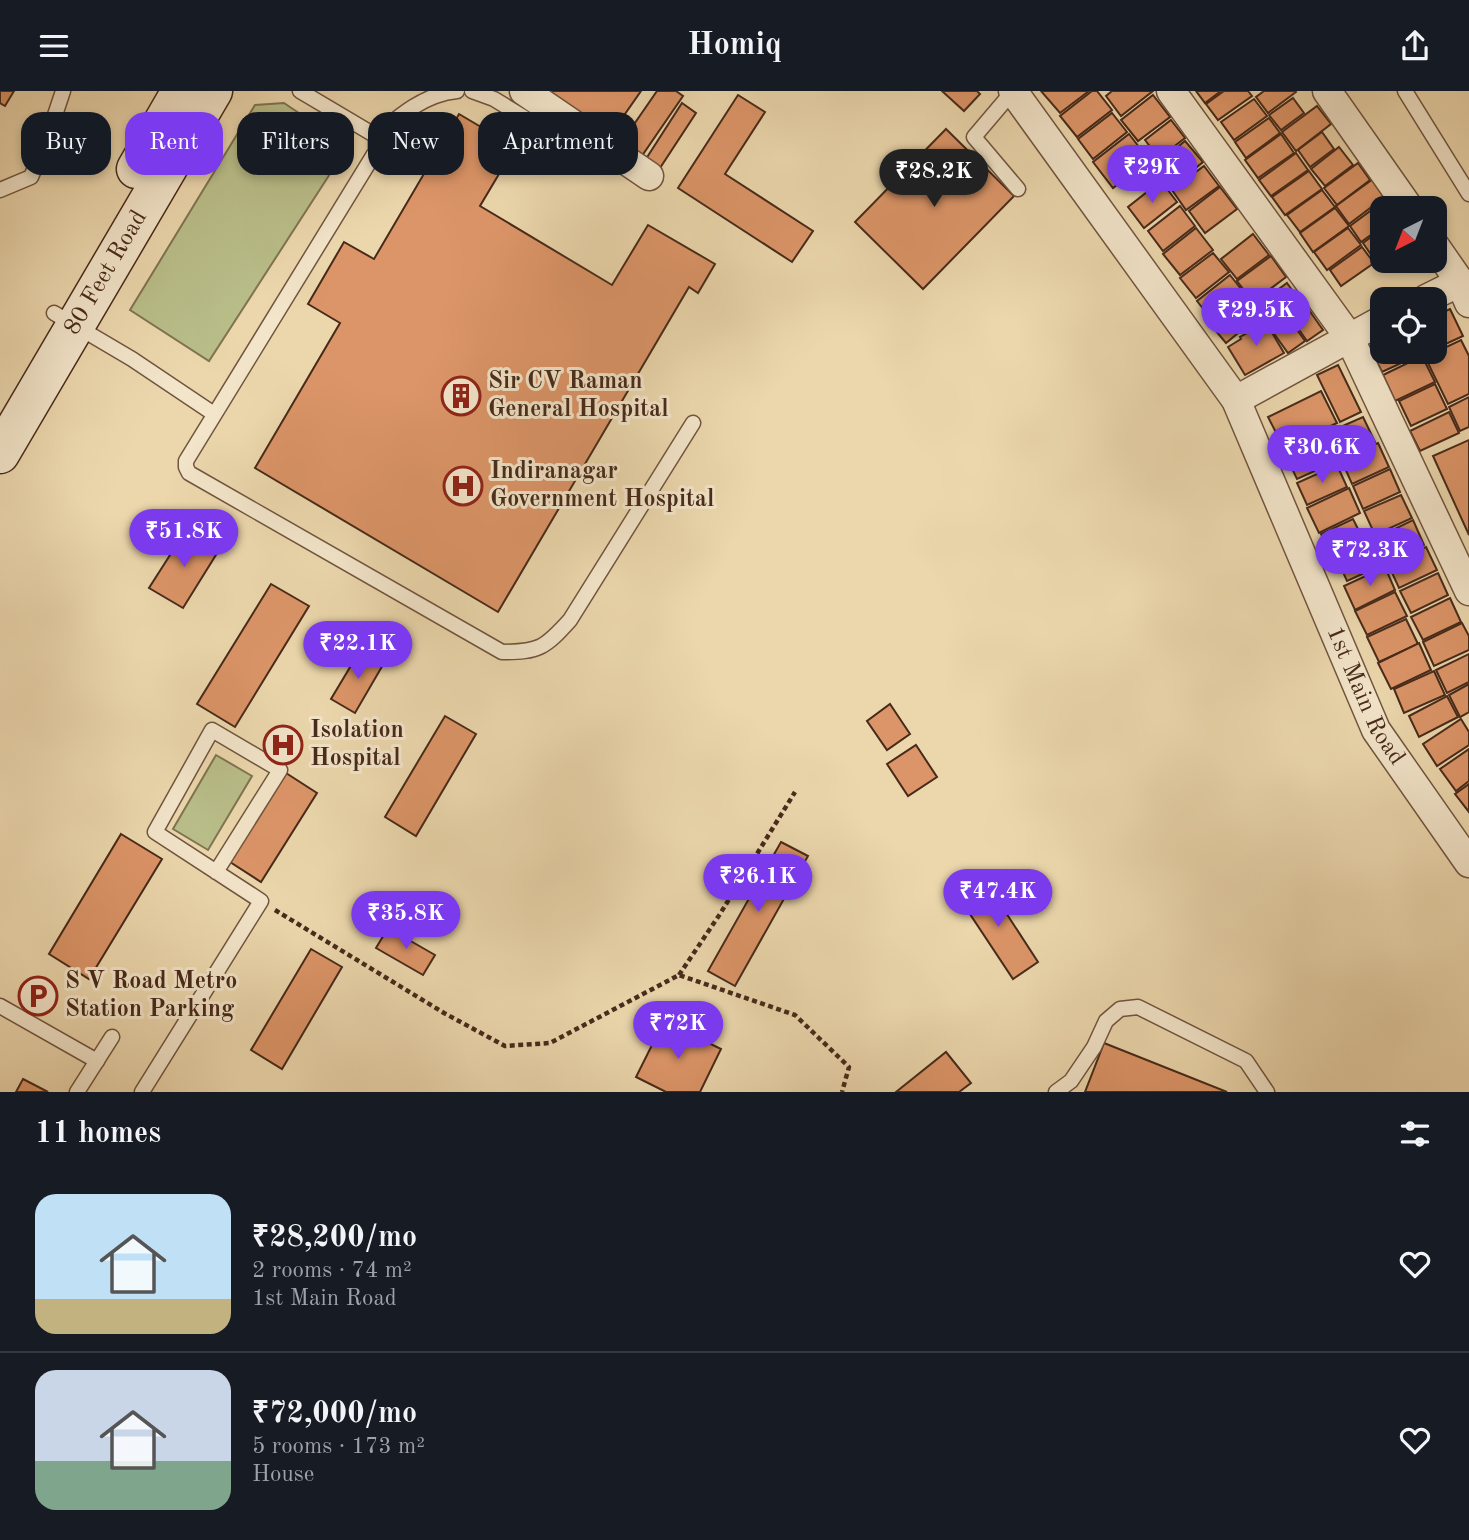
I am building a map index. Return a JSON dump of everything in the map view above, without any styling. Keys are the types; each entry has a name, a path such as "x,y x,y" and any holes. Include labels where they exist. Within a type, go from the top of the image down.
{"main road":[{"name":"80 Feet Road","path":"0,454 64,319 181,91"},
{"name":"80 Feet Road","path":"0,400 64,319 213,91"}],"street":[{"path":"524,91 649,176"},
{"name":"1st Main Road","path":"1013,91 1236,400 1377,730 1469,863"},
{"path":"1171,91 1349,337 1469,591"},
{"path":"1327,91 1401,196"},
{"path":"1447,264 1465,292 1447,295"},
{"path":"1236,400 1370,326"}],"lane":[{"path":"0,190 31,177 47,139 62,91"},
{"path":"300,91 368,131"},
{"path":"403,112 443,92 457,91"},
{"path":"472,91 494,99 515,112"},
{"path":"1013,91 975,137 1018,189"},
{"path":"1405,91 1469,194"},
{"path":"368,164 186,461 189,473 502,652 529,652 552,640 570,620 693,423"},
{"path":"64,319 132,359 214,414"},
{"path":"142,1092 261,901 216,872 155,832 212,730 281,770 216,872"},
{"path":"0,1006 97,1061"},
{"path":"1056,1092 1071,1081 1094,1047 1106,1021 1120,1009 1138,1007 1246,1061 1267,1092"},
{"path":"78,1092 112,1037"}],"path":[{"path":"261,901 444,1013 505,1046 550,1043 679,975 795,792"},
{"path":"679,975 795,1015 849,1067 842,1092"}],"green space":[{"path":"284,103 297,112 251,112 255,105"},
{"path":"237,135 237,175 329,175 209,361 130,310 212,175 223,175 223,157"},
{"path":"216,755 252,776 208,850 173,829"}],"building":[{"path":"0,91 14,91 5,106 0,103"},
{"path":"549,91 641,91 626,112 579,112"},
{"path":"657,91 676,91 683,96 638,162 638,119"},
{"path":"942,91 977,91 980,94 964,111"},
{"path":"1041,91 1089,91 1060,113"},
{"path":"1092,91 1097,91 1112,110 1077,137 1060,116"},
{"path":"1112,91 1153,91 1121,116 1106,96"},
{"path":"1196,91 1221,91 1205,103"},
{"path":"1224,91 1248,91 1252,96 1218,120 1206,104"},
{"path":"1264,91 1296,92 1268,113 1256,97"},
{"path":"738,95 765,112 725,174 813,231 792,262 678,188"},
{"path":"1153,95 1170,117 1138,141 1121,120"},
{"path":"1293,98 1304,113 1281,130 1269,115"},
{"path":"1254,99 1267,116 1234,140 1221,122"},
{"path":"682,103 696,113 658,171 644,162"},
{"path":"1317,106 1331,124 1296,151 1282,132"},
{"path":"1112,113 1127,132 1093,159 1078,139"},
{"name":"Sir CV Raman General Hospital","path":"464,117 478,125 478,175 498,175 480,206 612,285 648,225 715,264 698,293 689,287 498,612 255,468 340,323 308,304 344,242 374,259 423,175 464,175"},
{"path":"1269,118 1280,133 1246,158 1235,142"},
{"path":"1171,120 1185,138 1159,158 1145,140"},
{"path":"946,129 1014,196 923,289 855,222"},
{"path":"1322,132 1334,149 1310,167 1298,150"},
{"path":"1129,134 1149,160 1113,188 1093,162"},
{"path":"1281,134 1294,153 1258,178 1245,160"},
{"path":"1185,141 1203,162 1172,187 1155,166"},
{"path":"1339,147 1353,165 1325,186 1311,169"},
{"path":"1296,153 1308,170 1271,196 1259,180"},
{"path":"1358,163 1370,180 1337,205 1324,188"},
{"path":"1204,166 1219,186 1186,210 1172,190"},
{"path":"1309,171 1322,189 1285,215 1272,197"},
{"path":"1373,179 1386,196 1370,196 1370,208 1349,224 1336,206"},
{"path":"1161,181 1177,202 1144,228 1128,207"},
{"path":"1220,187 1237,209 1205,233 1189,211"},
{"path":"1322,190 1335,207 1300,232 1287,215"},
{"path":"1180,206 1195,226 1163,251 1148,231"},
{"path":"1335,208 1349,226 1313,252 1300,233"},
{"path":"1370,211 1370,236 1361,242 1350,226"},
{"path":"1196,228 1213,250 1180,275 1163,254"},
{"path":"1348,228 1361,245 1327,270 1314,252"},
{"path":"1253,234 1269,255 1237,279 1221,259"},
{"path":"1370,238 1370,253 1363,243"},
{"path":"1362,247 1370,258 1370,266 1341,286 1330,270"},
{"path":"1213,253 1229,272 1196,298 1180,278"},
{"path":"1271,256 1286,277 1253,302 1237,281"},
{"path":"1230,275 1245,294 1212,320 1197,301"},
{"path":"1287,283 1300,301 1269,323 1256,306"},
{"path":"1245,296 1260,315 1226,343 1211,325"},
{"path":"1304,303 1323,330 1307,341 1288,314"},
{"path":"1450,309 1463,336 1447,343 1447,310"},
{"path":"1287,316 1305,341 1288,353 1270,328"},
{"path":"1264,319 1284,353 1245,375 1228,347 1247,333 1245,329"},
{"path":"1461,340 1469,356 1469,394 1448,404 1428,364 1447,364 1447,347"},
{"path":"1378,364 1399,364 1382,372"},
{"path":"1406,364 1426,364 1435,382 1395,401 1383,375"},
{"path":"1338,365 1361,412 1340,422 1317,375"},
{"path":"1435,384 1447,409 1411,426 1399,401"},
{"path":"1321,391 1337,423 1284,448 1268,417"},
{"path":"1469,397 1469,427 1460,431 1449,407"},
{"path":"1449,412 1459,433 1420,451 1410,431"},
{"path":"1363,417 1375,442 1341,458 1329,432"},
{"path":"1323,436 1335,462 1297,479 1285,454"},
{"path":"1469,440 1469,535 1433,456"},
{"path":"1378,443 1389,467 1352,484 1341,459"},
{"path":"1337,465 1347,487 1307,505 1297,483"},
{"path":"1390,469 1400,492 1363,509 1353,486"},
{"path":"1349,488 1360,513 1319,533 1307,508"},
{"path":"1401,495 1412,518 1375,535 1364,511"},
{"path":"1353,519 1364,541 1331,556 1321,534"},
{"path":"1413,520 1424,545 1388,562 1376,538"},
{"path":"186,530 219,550 183,608 149,588"},
{"path":"1369,544 1380,566 1347,581 1337,559"},
{"path":"1426,547 1437,570 1399,588 1388,564"},
{"path":"1385,567 1395,590 1355,610 1344,586"},
{"path":"1438,573 1448,595 1411,613 1400,591"},
{"path":"271,584 309,606 235,727 197,704"},
{"path":"1395,592 1407,616 1367,635 1355,611"},
{"path":"1450,598 1461,622 1423,640 1411,617"},
{"path":"1406,619 1418,644 1379,662 1367,637"},
{"path":"1462,623 1469,636 1469,650 1434,666 1423,642"},
{"path":"1419,643 1431,670 1391,689 1378,663"},
{"path":"361,649 384,663 355,713 331,699"},
{"path":"1469,654 1469,682 1447,693 1436,670"},
{"path":"1434,671 1445,695 1404,713 1394,689"},
{"path":"1469,684 1469,712 1460,717 1449,695"},
{"path":"1447,696 1458,717 1419,737 1409,716"},
{"path":"890,704 910,734 887,750 867,721"},
{"path":"445,716 476,734 416,836 385,817"},
{"path":"1461,719 1469,732 1469,745 1437,766 1423,744"},
{"path":"916,745 937,777 908,796 887,764"},
{"path":"1469,749 1469,781 1456,791 1440,769"},
{"path":"286,773 317,793 261,882 230,862"},
{"path":"1469,784 1469,812 1455,794"},
{"path":"121,834 162,859 89,979 49,954"},
{"path":"781,842 808,856 735,986 708,971"},
{"path":"984,879 1038,962 1013,979 958,896"},
{"path":"388,928 435,955 423,975 376,948"},
{"path":"311,949 342,967 282,1069 251,1050"},
{"path":"664,1021 721,1049 700,1092 666,1092 636,1077"},
{"path":"1104,1043 1227,1092 1085,1092"},
{"path":"946,1052 971,1083 959,1092 896,1092"},
{"path":"23,1079 48,1092 16,1092"}],"place":[{"name":"Sir CV Raman General Hospital","path":"461,396"},
{"name":"Indiranagar Government Hospital","path":"463,486"},
{"name":"Isolation Hospital","path":"283,745"},
{"name":"S V Road Metro Station Parking","path":"38,996"}]}
